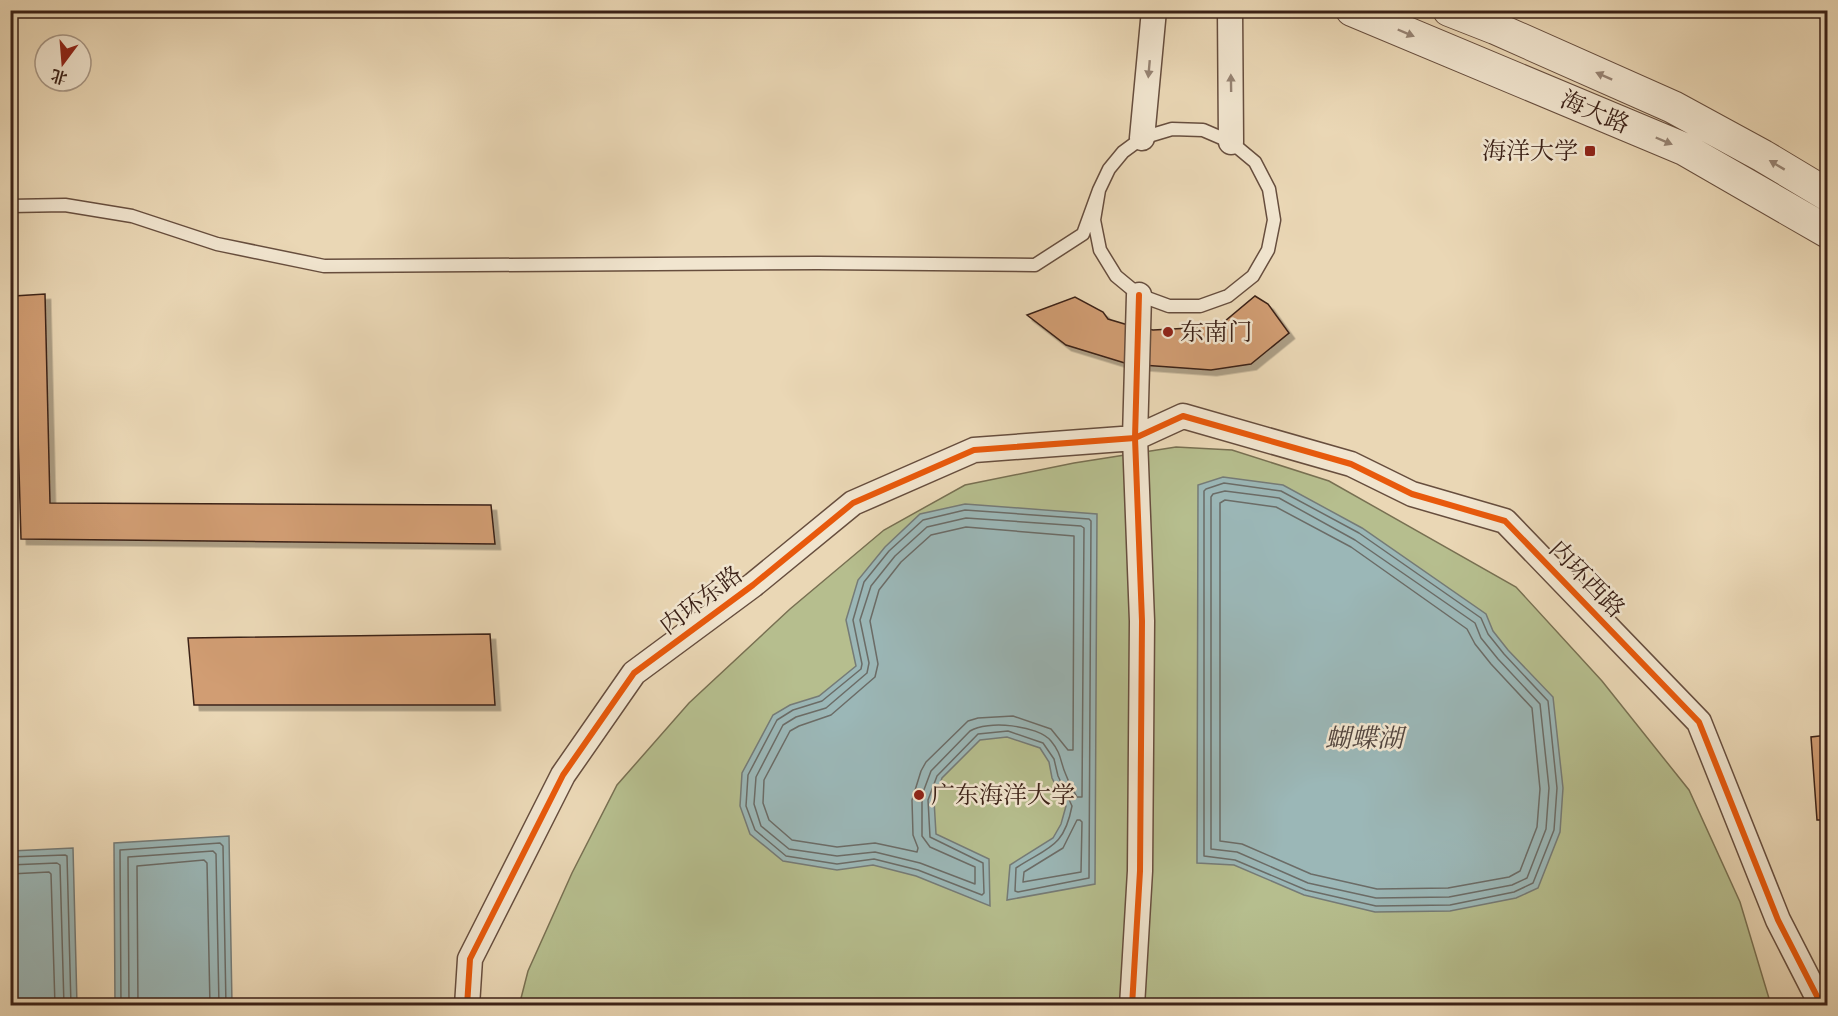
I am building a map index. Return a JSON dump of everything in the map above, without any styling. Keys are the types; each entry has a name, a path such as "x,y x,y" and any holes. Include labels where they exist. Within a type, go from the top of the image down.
{"street":[{"path":"1142,138 1154,10"},
{"path":"1230,10 1232,142"},
{"name":"海大路","path":"1352,10 1684,149 1827,232"},
{"name":"海大路","path":"1449,10 1673,107 1763,156 1827,195"},
{"path":"1132,1005 1140,871 1142,621 1135,438 1139,295"},
{"name":"内环西路","path":"1135,438 1183,416 1350,464 1412,494 1505,520 1700,722 1778,920 1822,1005"},
{"name":"内环东路","path":"467,1005 470,959 563,775 634,673 753,585 853,503 974,450 1135,438"}],"lane":[{"path":"1819,10 1827,15"},
{"path":"10,206 65,205 132,216 217,244 324,266 818,263 1035,265 1083,234 1099,190 1109,169 1124,152 1142,138 1172,129 1203,130 1232,142 1255,162 1269,189 1274,219 1268,250 1252,276 1228,296 1200,306 1169,306 1139,295 1116,276 1100,250 1094,220 1099,190"}],"green space":[{"path":"1176,447 1232,450 1329,481 1516,587 1602,681 1689,790 1740,902 1771,1005 519,1006 528,971 572,873 617,785 689,703 790,609 884,530 965,485 1074,463"}],"water":[{"name":"蝴蝶湖","path":"1223,477 1283,485 1362,528 1486,614 1493,631 1508,650 1553,697 1563,788 1560,832 1538,888 1516,898 1450,911 1375,912 1304,895 1234,865 1197,863 1198,485"},
{"path":"965,504 1097,514 1095,884 1007,900 1010,865 1053,838 1061,824 1066,806 1052,778 1049,762 1040,748 1007,737 980,740 942,778 934,800 936,834 989,859 990,906 916,876 873,865 837,870 783,861 750,834 740,806 742,773 773,715 790,705 819,696 856,666 846,620 858,580 885,547 920,514"},
{"path":"229,836 232,1005 115,1005 114,843"},
{"path":"73,848 77,1005 11,1005 11,851"}],"building":[{"path":"45,294 50,503 491,505 495,544 21,539 14,296"},
{"name":"东南门","path":"1255,296 1268,304 1289,333 1251,364 1211,370 1128,364 1066,345 1027,315 1075,297 1103,312 1108,319 1128,325 1153,330 1191,328 1225,321"},
{"path":"490,634 495,705 194,705 188,638"},
{"path":"1828,735 1828,820 1817,820 1811,737"}],"cycle path":[{"path":"1132,1006 1140,871 1142,621 1135,438 1139,295"},
{"path":"467,1006 470,959 563,775 634,673 753,585 853,503 974,450 1135,438 1183,416 1351,464 1412,494 1505,521 1699,722 1778,920 1822,1006"}],"place":[{"name":"海洋大学","path":"1590,151"},
{"name":"东南门","path":"1168,332"},
{"name":"广东海洋大学","path":"919,795"}]}
